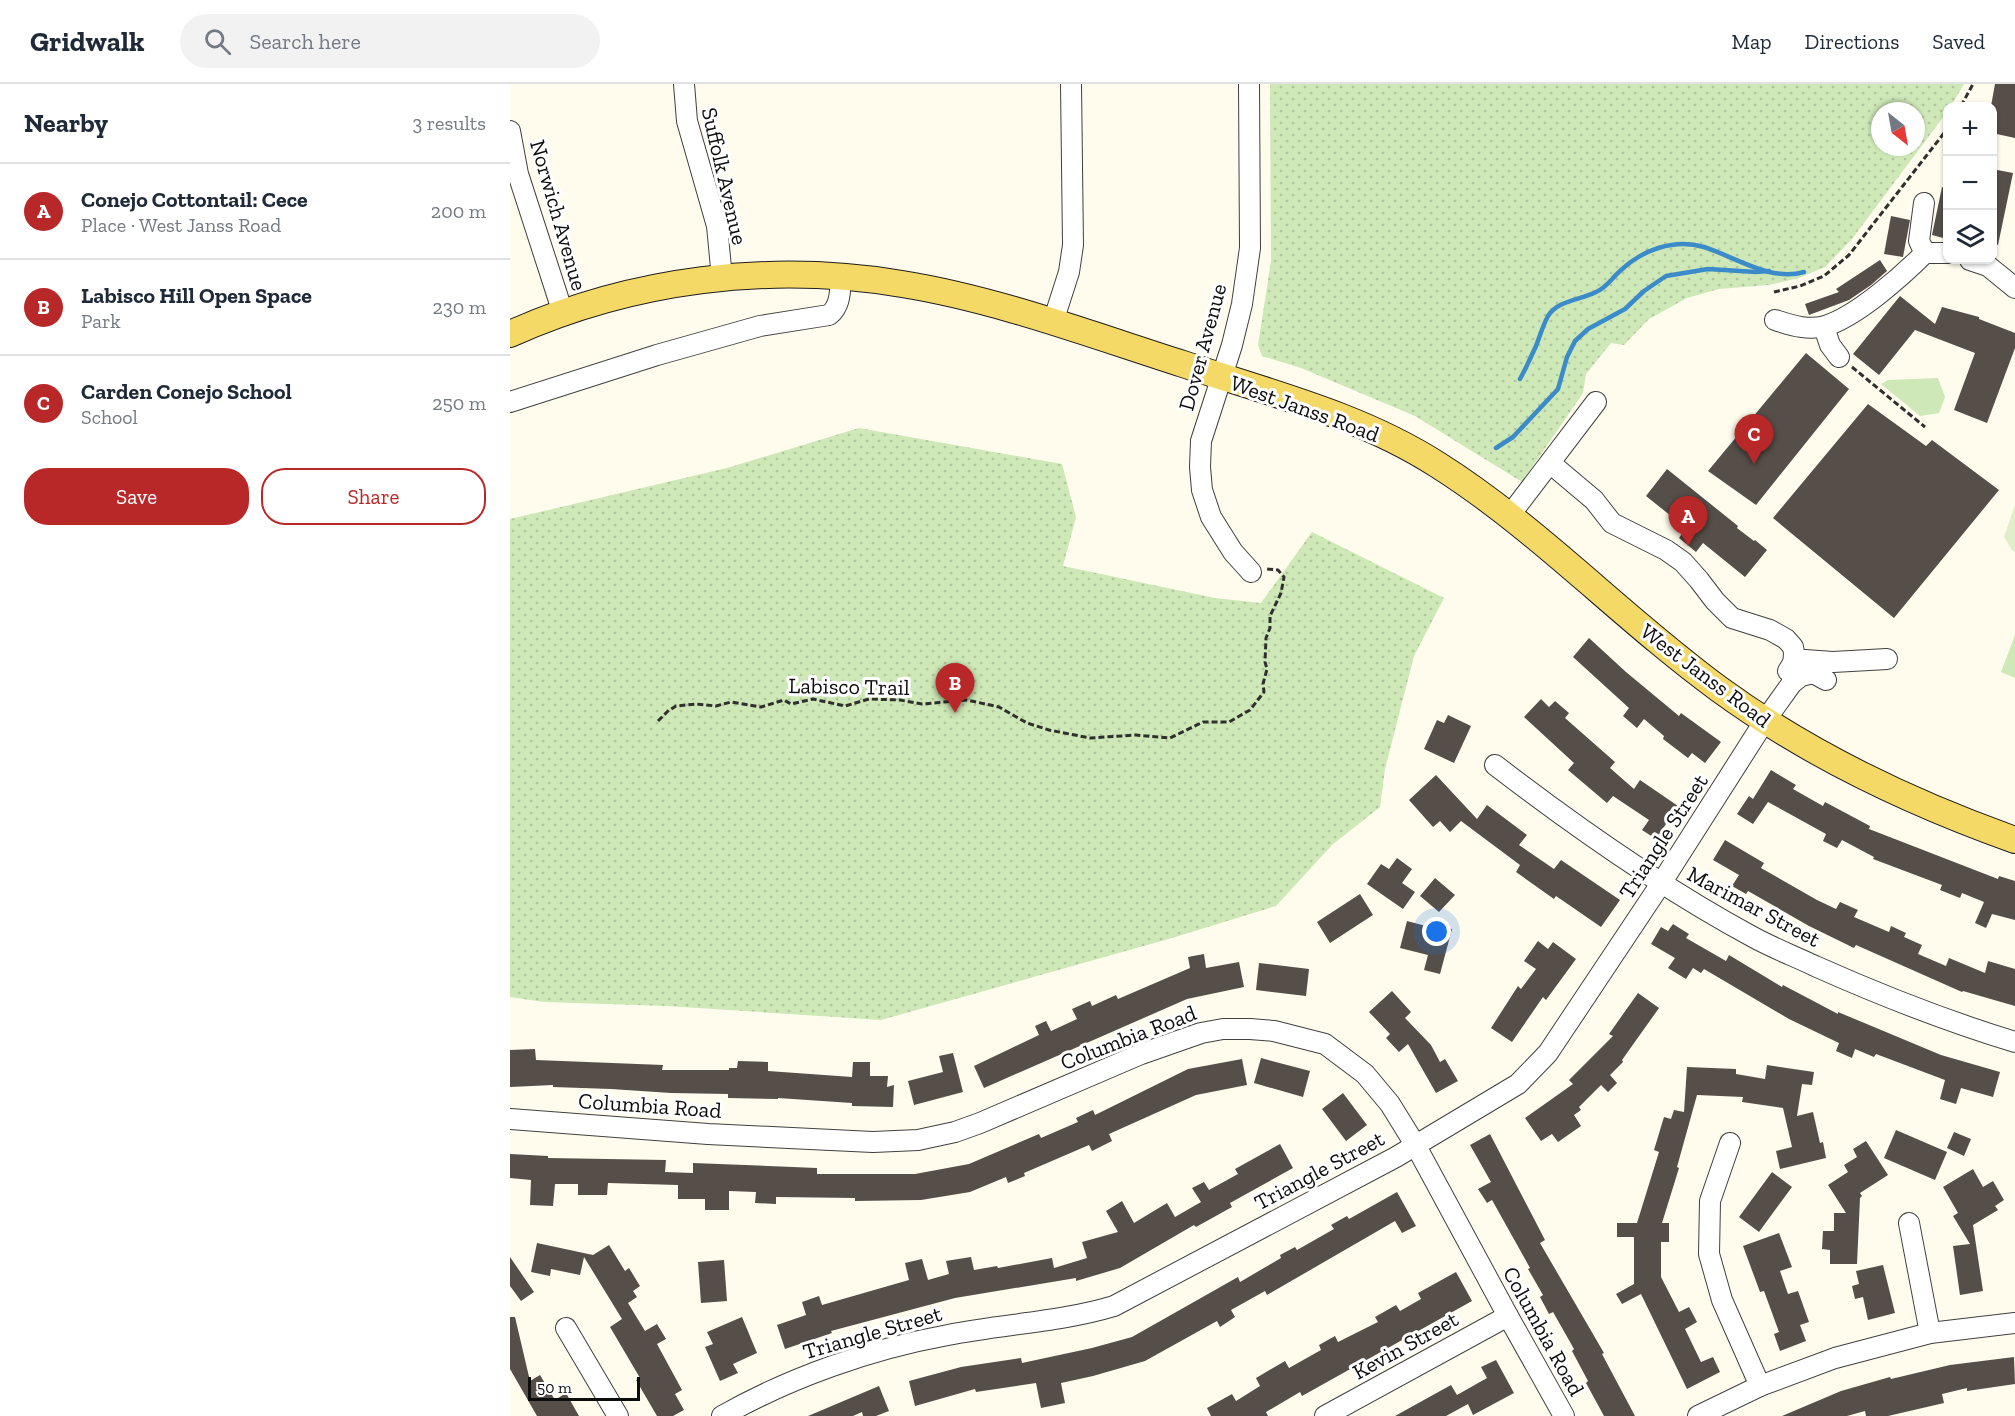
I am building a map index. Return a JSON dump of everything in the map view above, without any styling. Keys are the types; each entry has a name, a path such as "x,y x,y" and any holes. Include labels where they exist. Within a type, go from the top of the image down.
{"main road":[{"name":"West Janss Road","path":"510,334 563,313 636,291 675,283 786,274 842,277 901,284 952,294 1053,322 1318,408 1358,424 1434,463 1510,515 1660,643 1764,722 1879,783 1964,822 2015,840"}],"street":[{"name":"Suffolk Avenue","path":"684,84 687,121 717,226 722,278"},
{"path":"1053,322 1069,272 1073,245 1071,84"},
{"name":"Dover Avenue","path":"1249,84 1250,248 1242,304 1232,345 1220,376 1201,441 1202,490 1210,517 1233,552 1251,572"},
{"name":"Norwich Avenue","path":"510,130 518,174 563,313"},
{"path":"1924,203 1919,241 1925,253"},
{"path":"1775,320 1801,328 1824,327 1847,316 1898,280 1925,253 1943,253"},
{"path":"1982,264 1988,266 2015,288"},
{"path":"510,402 657,355 760,326 829,315 838,304 842,277"},
{"path":"1824,327 1830,345 1839,357"},
{"path":"1510,515 1596,402"},
{"path":"1550,463 1594,500 1612,523 1666,550 1683,562 1715,602 1732,618 1770,630 1786,639 1793,647 1792,673"},
{"path":"1792,673 1804,660 1833,662 1887,659"},
{"path":"1792,673 1801,676 1815,674 1826,680"},
{"name":"Triangle Street","path":"722,1416 780,1386 820,1370 905,1344 1114,1306 1416,1146 1518,1084 1548,1053 1662,882 1764,722 1773,691 1792,673"},
{"name":"Marimar Street","path":"1496,765 1556,812 1682,897 1755,938 1904,1004 2015,1042"},
{"name":"Columbia Road","path":"510,1119 708,1134 873,1142 918,1140 955,1132 980,1123 1180,1039 1223,1029 1250,1029 1274,1031 1324,1044 1365,1074 1389,1104 1416,1146 1564,1416"},
{"path":"1730,1143 1710,1201 1709,1254 1722,1300 1760,1386"},
{"path":"1909,1223 1930,1333"},
{"name":"Kevin Street","path":"1325,1416 1508,1316"},
{"path":"1700,1415 1760,1386 1835,1358 1930,1333 2015,1323"},
{"path":"566,1328 618,1416"}],"path":[{"path":"1963,102 1973,84"},
{"path":"1774,292 1800,286 1824,276 1849,255 1943,134"},
{"path":"1839,357 1924,427"},
{"name":"Labisco Trail","path":"658,721 672,708 696,704 716,706 731,702 761,708 784,700 791,704 813,699 845,706 869,699 922,704 967,700 999,707 1027,723 1049,730 1090,738 1136,735 1170,738 1203,722 1229,722 1250,710 1264,692 1263,684 1267,669 1266,638 1270,628 1270,616 1281,593 1284,577 1274,569 1267,569 1259,573 1251,572"}],"green space":[{"path":"1270,84 1964,84 1953,102 1943,102 1943,117 1925,141 1925,102 1871,102 1871,156 1914,156 1852,239 1825,267 1799,278 1769,285 1719,289 1687,298 1649,319 1624,345 1611,343 1586,374 1583,393 1522,482 1415,416 1301,368 1262,356 1258,345 1271,261"},
{"path":"1938,378 1945,397 1939,413 1920,416 1881,384 1888,380"},
{"path":"859,428 1062,464 1076,517 1063,566 1215,598 1261,603 1312,532 1444,598 1414,656 1385,769 1380,807 1332,845 1276,906 1172,938 881,1020 667,1006 544,1002 510,997 510,519 727,468"},
{"path":"2015,505 2015,552 2004,537"},
{"path":"2015,635 2015,678 2001,672"}],"building":[{"path":"1995,84 2015,84 2015,138 1997,134 1997,102 1992,102"},
{"path":"1997,170 2013,173 1997,245"},
{"path":"1942,187 1943,187 1943,238 1932,235"},
{"path":"1891,216 1910,220 1903,257 1884,254"},
{"path":"1880,260 1887,271 1871,285 1849,300 1809,315 1805,304 1839,292 1836,289"},
{"path":"1900,296 1935,324 1942,307 1979,317 1979,319 2015,333 2015,348 1987,423 1954,410 1975,353 1915,330 1879,375 1853,354"},
{"path":"1806,353 1849,389 1756,505 1708,471"},
{"path":"1868,404 1926,446 1932,440 1999,490 1894,618 1773,518"},
{"path":"1667,469 1767,550 1745,577 1703,543 1696,552 1679,538 1686,528 1646,496"},
{"path":"1589,638 1679,716 1681,713 1721,742 1705,763 1692,753 1688,758 1663,739 1664,736 1644,719 1637,728 1623,716 1629,708 1573,657"},
{"path":"1541,699 1549,707 1555,701 1569,713 1565,718 1615,762 1610,768 1634,789 1640,780 1678,806 1656,839 1642,830 1649,820 1613,796 1607,803 1568,770 1574,763 1524,717"},
{"path":"1448,715 1471,726 1454,763 1424,749 1437,720 1444,723"},
{"path":"1771,770 1796,785 1793,789 1823,806 1825,802 1870,826 1869,829 1998,879 1999,876 2015,881 2015,920 1992,914 1986,928 1975,923 1984,902 1962,893 1960,898 1940,890 1942,885 1873,859 1874,857 1842,840 1837,848 1823,841 1826,834 1768,802 1753,824 1737,814 1749,796 1753,799"},
{"path":"1436,775 1477,819 1487,805 1527,835 1519,845 1554,869 1561,860 1620,900 1601,927 1556,896 1554,899 1516,872 1520,865 1461,821 1450,832 1440,821 1433,827 1409,800"},
{"path":"1725,840 1764,863 1761,868 1817,900 1836,909 1840,902 1858,910 1854,917 1889,932 1891,926 1906,933 1904,937 1922,945 1918,954 1946,966 1949,958 1985,973 1988,961 2015,969 2015,1006 1962,992 1856,945 1854,948 1809,926 1748,891 1746,894 1732,886 1739,875 1713,860"},
{"path":"1397,858 1412,869 1402,883 1415,892 1403,909 1367,884 1381,864 1389,869"},
{"path":"1435,878 1455,895 1439,912 1420,896"},
{"path":"1360,894 1373,915 1330,943 1317,922"},
{"path":"1407,921 1426,926 1427,922 1452,929 1440,974 1424,970 1428,955 1400,948"},
{"path":"1673,924 1689,934 1686,938 1726,961 1729,955 1782,987 1783,985 1838,1014 1838,1012 1941,1055 2000,1072 1993,1097 1961,1088 1956,1104 1940,1099 1945,1080 1876,1054 1874,1057 1855,1049 1852,1058 1836,1051 1839,1043 1789,1019 1704,969 1701,973 1693,968 1686,979 1668,968 1675,958 1651,944 1661,927 1668,931"},
{"path":"1538,941 1548,949 1553,942 1576,959 1546,1000 1543,997 1512,1042 1491,1028 1518,986 1521,989 1536,969 1524,961"},
{"path":"1204,954 1206,968 1239,962 1244,987 1187,999 984,1088 974,1066 1039,1035 1035,1026 1046,1021 1051,1031 1077,1019 1072,1009 1090,1001 1092,1006 1116,995 1118,999 1190,968 1188,957"},
{"path":"1259,963 1309,969 1306,996 1256,990"},
{"path":"1392,991 1411,1012 1405,1018 1431,1045 1440,1062 1445,1059 1458,1081 1436,1093 1408,1044 1399,1052 1386,1038 1390,1034 1369,1012"},
{"path":"1638,993 1659,1008 1622,1060 1623,1062 1610,1075 1617,1083 1608,1092 1601,1085 1579,1107 1581,1110 1574,1115 1581,1126 1558,1142 1552,1134 1541,1141 1525,1118 1573,1084 1569,1080 1613,1036 1609,1034"},
{"path":"535,1049 536,1060 663,1065 662,1070 729,1070 729,1068 737,1068 738,1061 768,1062 768,1071 852,1077 853,1062 870,1062 870,1076 888,1076 887,1087 894,1085 893,1107 852,1106 852,1103 778,1098 728,1098 728,1094 553,1087 553,1085 510,1087 510,1050"},
{"path":"953,1053 963,1092 914,1105 908,1081 943,1072 939,1056"},
{"path":"1261,1058 1310,1071 1303,1097 1254,1083"},
{"path":"1242,1059 1247,1085 1196,1095 1109,1134 1112,1141 1092,1151 1089,1145 1024,1173 1025,1176 1008,1183 1006,1177 970,1192 921,1200 855,1201 855,1198 776,1197 776,1204 755,1203 756,1192 729,1191 729,1210 705,1210 705,1199 678,1199 678,1185 608,1183 607,1195 578,1195 578,1184 555,1184 553,1206 530,1205 531,1180 510,1178 510,1154 548,1156 548,1158 666,1160 665,1172 693,1173 693,1163 817,1168 817,1174 915,1174 969,1164 1039,1134 1041,1138 1078,1122 1076,1118 1093,1110 1095,1115 1188,1069"},
{"path":"1767,1065 1814,1072 1812,1085 1802,1084 1797,1116 1813,1112 1826,1158 1780,1169 1776,1151 1792,1147 1783,1108 1742,1102 1743,1097 1697,1095 1677,1167 1679,1168 1662,1223 1669,1223 1669,1242 1661,1242 1661,1277 1679,1312 1689,1307 1697,1322 1685,1329 1701,1362 1713,1357 1720,1372 1687,1389 1641,1294 1622,1304 1616,1294 1634,1284 1634,1237 1617,1237 1617,1223 1637,1223 1659,1152 1654,1150 1664,1117 1671,1119 1674,1110 1684,1112 1687,1067 1736,1069 1736,1074 1765,1079"},
{"path":"1343,1093 1367,1125 1346,1141 1322,1109"},
{"path":"1896,1130 1947,1152 1935,1180 1884,1158"},
{"path":"1954,1132 1971,1139 1964,1156 1947,1148"},
{"path":"1490,1134 1545,1240 1540,1243 1604,1353 1602,1354 1635,1416 1604,1416 1586,1383 1588,1381 1572,1351 1574,1349 1553,1312 1549,1314 1540,1297 1543,1295 1528,1269 1530,1268 1492,1200 1487,1203 1478,1189 1491,1182 1470,1145"},
{"path":"1866,1141 1888,1175 1860,1193 1862,1196 1860,1198 1857,1264 1830,1264 1830,1250 1822,1249 1823,1231 1834,1231 1834,1213 1846,1213 1828,1185 1848,1172 1844,1165 1857,1157 1853,1149"},
{"path":"1280,1144 1293,1168 1230,1203 1232,1207 1196,1227 1194,1225 1120,1268 1076,1281 1076,1278 955,1298 831,1331 832,1333 785,1349 777,1325 806,1315 802,1302 819,1296 822,1305 909,1280 905,1263 922,1259 928,1280 949,1274 946,1261 971,1257 974,1270 1052,1258 1054,1268 1087,1258 1082,1242 1118,1232 1106,1211 1122,1201 1134,1223 1167,1203 1175,1217 1201,1202 1192,1188 1204,1182 1209,1190 1238,1174 1235,1169"},
{"path":"1973,1169 1983,1187 1993,1181 2004,1200 1995,1206 1998,1210 1973,1225 1983,1291 1960,1295 1953,1246 1970,1244 1953,1216 1958,1213 1943,1187"},
{"path":"1772,1172 1792,1187 1759,1232 1739,1217"},
{"path":"1397,1192 1416,1226 1402,1233 1395,1221 1267,1295 1265,1291 1231,1310 1235,1317 1220,1327 1217,1321 1145,1361 1061,1383 1065,1403 1041,1408 1036,1383 976,1392 975,1389 915,1406 909,1381 961,1367 1021,1358 1022,1363 1132,1337 1238,1277 1240,1282 1281,1258 1280,1255 1295,1247 1297,1250 1334,1229 1331,1225 1347,1216 1349,1219"},
{"path":"1779,1233 1792,1267 1780,1271 1788,1294 1798,1291 1809,1322 1800,1325 1806,1341 1780,1351 1774,1334 1779,1332 1764,1291 1760,1292 1743,1246"},
{"path":"537,1243 593,1255 609,1245 625,1271 629,1268 640,1286 633,1291 637,1297 628,1303 645,1331 657,1324 666,1339 657,1344 682,1390 675,1394 684,1410 673,1416 657,1416 636,1380 640,1378 610,1327 622,1319 584,1257 580,1275 551,1269 550,1276 531,1272"},
{"path":"510,1257 534,1292 521,1301 510,1286"},
{"path":"724,1260 727,1301 701,1303 698,1262"},
{"path":"1883,1265 1895,1313 1868,1320 1863,1297 1855,1299 1852,1286 1859,1284 1856,1271"},
{"path":"1456,1272 1472,1301 1302,1396 1300,1392 1266,1412 1268,1416 1211,1416 1207,1408 1232,1394 1236,1401 1260,1386 1256,1378 1285,1361 1289,1368 1321,1350 1319,1345 1335,1336 1338,1342 1378,1322 1375,1317 1396,1305 1400,1311 1421,1299 1418,1293"},
{"path":"510,1317 515,1317 530,1381 540,1375 555,1400 566,1393 579,1416 537,1416 510,1369"},
{"path":"742,1317 757,1353 733,1364 738,1373 720,1381 705,1347 713,1344 707,1332"},
{"path":"2014,1357 2015,1384 1967,1391 1967,1388 1942,1394 1944,1403 1888,1416 1866,1416 1865,1411 1847,1416 1782,1416 1841,1391 1890,1377 1891,1379 1950,1365"},
{"path":"1496,1360 1514,1393 1473,1415 1468,1404 1446,1416 1395,1416 1451,1385 1457,1395 1487,1378 1481,1367"},
{"path":"879,1386 889,1411 876,1416 863,1416 862,1412 853,1416 808,1416"}],"waterway":[{"path":"1520,379 1546,319 1552,311 1564,303 1600,290 1629,264 1648,252 1670,245 1693,245 1704,247 1766,271 1779,274 1804,272"},
{"path":"1496,448 1513,437 1558,389 1567,357 1575,341 1588,329 1625,309 1644,291 1666,276 1708,269 1769,271"}],"place":[{"name":"Carden Conejo School","path":"1754,464"},
{"name":"Conejo Cottontail: Cece","path":"1688,546"},
{"name":"Labisco Hill Open Space","path":"955,713"}]}
